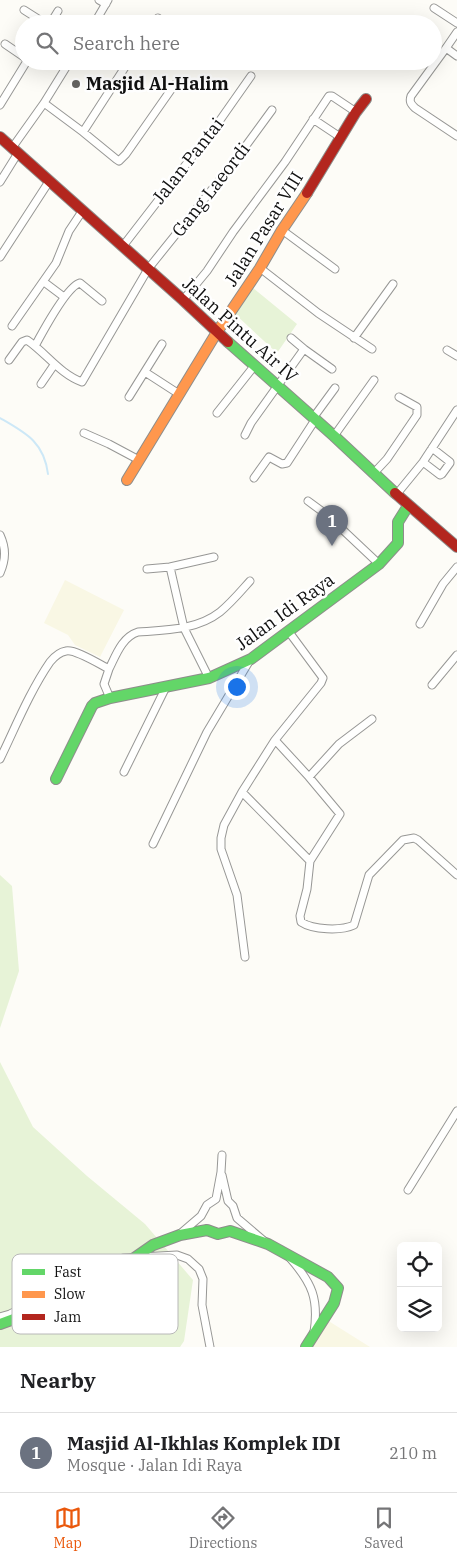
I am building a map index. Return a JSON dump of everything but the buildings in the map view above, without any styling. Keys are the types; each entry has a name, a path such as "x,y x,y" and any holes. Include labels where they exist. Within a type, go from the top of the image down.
{"street":[{"path":"98,15 105,1"},
{"path":"434,8 457,23"},
{"path":"24,10 32,15"},
{"path":"56,15 58,11"},
{"path":"442,53 457,32"},
{"path":"5,44 15,51"},
{"path":"446,48 457,56"},
{"path":"0,105 21,70"},
{"path":"0,182 15,151 64,70"},
{"path":"83,132 123,70"},
{"path":"430,70 411,96 411,104 457,136"},
{"name":"Jalan Pantai","path":"123,246 252,76"},
{"path":"44,103 116,159 121,160 175,84"},
{"path":"183,300 206,272 285,162 330,95 356,112"},
{"name":"Jalan Pasar VIII","path":"127,480 217,332 260,268 282,230 315,181 340,137 366,99"},
{"name":"Gang Laeordi","path":"54,364 82,382 148,269 234,162 272,110"},
{"path":"313,119 340,137"},
{"name":"Jalan Pintu Air IV","path":"0,137 334,436 408,506 457,547"},
{"path":"0,257 50,180"},
{"path":"12,326 56,263 69,231 83,210"},
{"path":"282,230 335,268"},
{"path":"260,268 354,338 372,349"},
{"path":"44,282 64,297"},
{"path":"35,346 64,297 78,283 102,301"},
{"path":"354,338 393,284"},
{"path":"291,338 332,369"},
{"path":"9,360 22,342 27,340 35,346 54,364 41,384"},
{"path":"129,397 162,344"},
{"path":"245,435 251,423 304,348"},
{"path":"447,350 457,356"},
{"path":"217,413 255,365"},
{"path":"145,372 179,394"},
{"path":"334,436 374,380"},
{"path":"254,478 269,457 282,464 287,463 336,388"},
{"path":"373,474 387,459 417,415 416,408 399,398"},
{"path":"396,495 423,462 457,410"},
{"path":"84,433 139,460"},
{"path":"423,462 440,475 450,463 432,448"},
{"path":"308,501 327,515 379,564"},
{"name":"Jalan Idi Raya","path":"110,698 209,678 251,659 379,564 398,543 398,522 408,506"},
{"path":"0,535 5,554 0,572"},
{"path":"147,569 170,567 214,557"},
{"path":"170,567 184,628 209,678"},
{"path":"420,624 444,584 457,567"},
{"path":"56,779 92,706 110,698 104,684 109,669 122,644 128,637 138,632 184,628 215,616 250,581"},
{"path":"244,957 241,916 237,895 221,849 224,825 242,792 275,740 323,678 288,632"},
{"path":"0,759 35,688 51,661 59,653 68,650 109,669"},
{"path":"432,684 457,655"},
{"path":"153,844 207,732 251,659"},
{"path":"124,772 166,687"},
{"path":"309,777 339,744 372,719"},
{"path":"275,740 340,814 310,861 301,922 308,926 338,929 354,925 369,875 403,840 414,838 418,840 457,875"},
{"path":"242,792 310,861"},
{"path":"408,1190 457,1111"},
{"path":"222,1155 222,1172 228,1201 233,1206 237,1218 268,1244 328,1278 338,1288 334,1303 306,1347"},
{"path":"180,1235 201,1216 206,1205 216,1199 222,1172"},
{"path":"140,1254 153,1245 180,1235 207,1230 218,1234 230,1232 268,1244"},
{"path":"286,1254 306,1277 314,1296 317,1315 314,1335"},
{"path":"178,1255 188,1259 199,1269 203,1279 202,1305 210,1347"},
{"path":"310,1285 321,1274"},
{"path":"0,1317 12,1313"},
{"path":"0,1324 12,1320"}],"shaded area":[{"path":"65,580 124,610 100,657 75,645 68,635 44,623"},
{"path":"327,1320 370,1347 311,1347"}],"green space":[{"path":"253,288 297,324 277,353 235,314"},
{"path":"0,875 12,886 19,971 0,1028"},
{"path":"0,1062 33,1127 87,1176 145,1224 171,1254 12,1254 12,1334 178,1334 178,1262 193,1280 184,1341 180,1347 0,1347"}],"waterway":[{"path":"0,418 26,434 38,446 46,463 48,474"}],"traffic: fast":[{"path":"228,342 395,493"},
{"path":"56,779 95,703 110,698 209,678 251,659 379,564 398,543 398,522 408,506"},
{"path":"140,1254 153,1245 180,1235 207,1230 218,1234 230,1231 268,1244 328,1277 338,1288 334,1303 306,1347"},
{"path":"0,1324 12,1320"}],"traffic: slow":[{"path":"127,480 217,332 307,193"}],"traffic: jam":[{"path":"307,193 356,112 366,99"},
{"path":"0,137 228,342"},
{"path":"395,493 457,547"}],"place":[{"name":"Masjid Al-Halim","path":"76,84"},
{"name":"Masjid Al-Ikhlas Komplek IDI","path":"332,546"}]}
